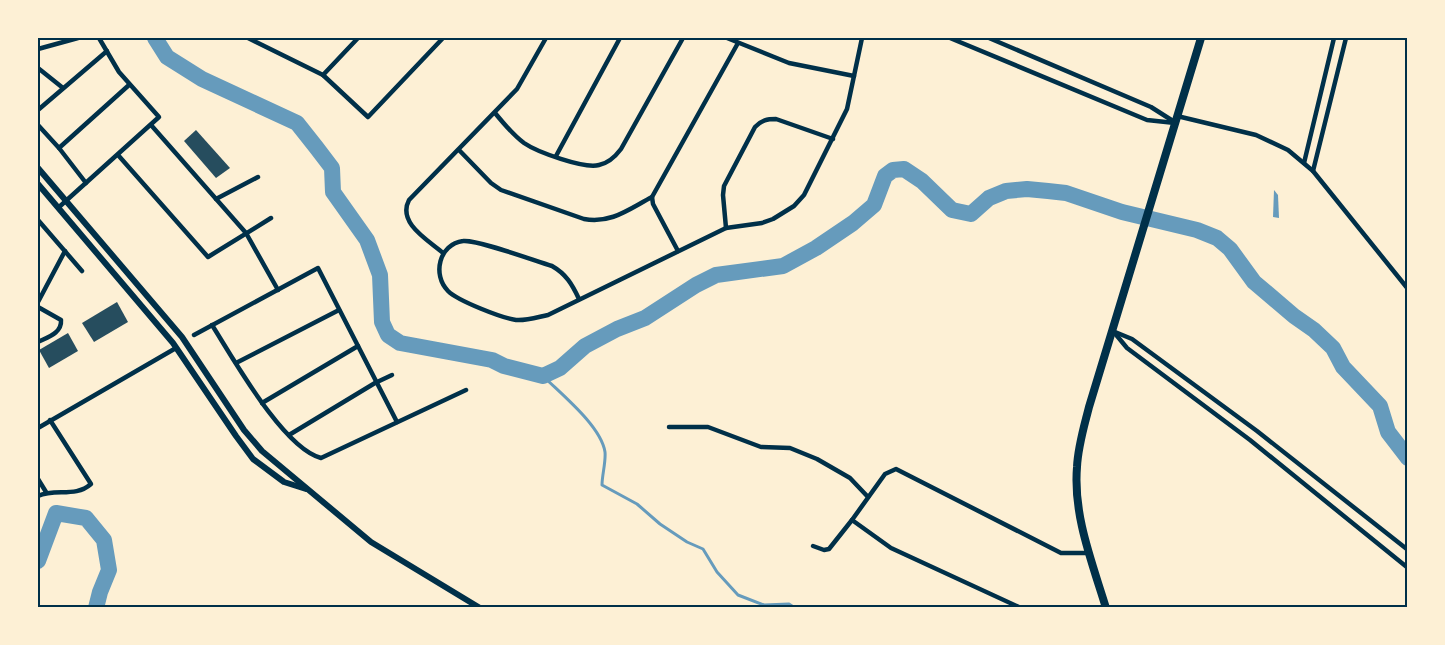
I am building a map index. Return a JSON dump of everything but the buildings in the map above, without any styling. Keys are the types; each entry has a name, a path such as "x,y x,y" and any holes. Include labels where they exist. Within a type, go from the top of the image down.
{"main road":[{"path":"1106,608 1078,501 1077,458 1089,407 1201,38"}],"street":[{"path":"38,49 78,38"},
{"path":"58,208 159,117 119,72 99,38"},
{"path":"248,38 323,75 368,117 443,38"},
{"path":"323,75 358,38"},
{"path":"443,253 413,227 405,214 405,207 409,200 517,89 546,38"},
{"path":"556,156 620,38"},
{"path":"495,113 526,145 584,165 597,166 609,162 621,149 683,38"},
{"path":"727,38 789,63 854,76"},
{"path":"579,299 570,282 552,266 470,241 456,243 443,253 440,265 446,289 474,306 516,320 548,315 726,228 773,219 794,206 804,195 833,139 847,109 862,38"},
{"path":"950,38 1147,120 1176,119 1256,135 1288,150 1313,171 1407,289"},
{"path":"989,38 1176,119"},
{"path":"1304,162 1334,38"},
{"path":"1313,171 1346,38"},
{"path":"459,150 491,183 501,190 584,219 597,222 608,220 652,197 738,43"},
{"path":"38,110 107,51"},
{"path":"38,68 63,88"},
{"path":"59,148 129,85"},
{"path":"726,228 724,186 754,127 760,121 776,119 833,139"},
{"path":"38,125 86,183"},
{"path":"152,125 246,233 278,290"},
{"path":"118,154 208,257 271,218"},
{"path":"38,168 182,337 254,442 273,461 371,542 480,608"},
{"path":"216,199 258,177"},
{"path":"38,184 176,348 253,459 284,482 309,490"},
{"path":"652,197 653,204 678,251"},
{"path":"38,220 82,271"},
{"path":"38,302 65,252"},
{"path":"194,335 318,268 397,422"},
{"path":"38,307 61,320 62,326 58,331 38,342"},
{"path":"236,363 339,310"},
{"path":"212,325 273,419 289,435 315,456 321,458 466,390"},
{"path":"1113,331 1132,339 1257,431 1407,550"},
{"path":"1113,331 1127,348 1250,440 1407,568"},
{"path":"262,403 357,346"},
{"path":"38,428 176,348"},
{"path":"289,435 392,375"},
{"path":"38,496 46,492 83,490 91,484 50,420"},
{"path":"669,427 708,427 761,447 790,448 817,459 850,478 868,497"},
{"path":"813,546 824,550 829,549 885,474 896,470 1061,553 1090,553"},
{"path":"38,479 46,492"},
{"path":"852,520 891,548 1021,608"}],"water":[{"path":"1274,190 1278,195 1279,218 1273,217"}],"waterway":[{"path":"155,38 167,57 202,79 297,123 332,168 333,192 367,240 380,275 382,322 388,335 400,343 492,360 504,366 543,376 560,368 585,346 617,329 645,318 696,285 716,275 783,266 816,248 853,223 874,205 885,176 893,170 904,169 922,181 952,210 971,214 989,198 1006,191 1027,189 1048,191 1066,193 1122,212 1197,230 1217,238 1230,249 1254,282 1333,348 1343,367 1380,406 1388,432 1408,458"},
{"path":"543,376 588,421 602,442 605,452 602,485 637,504 660,524 687,542 703,549 717,572 738,595 764,605 789,604 795,608"},
{"path":"38,561 56,513 86,518 104,540 109,570 96,608"}]}
